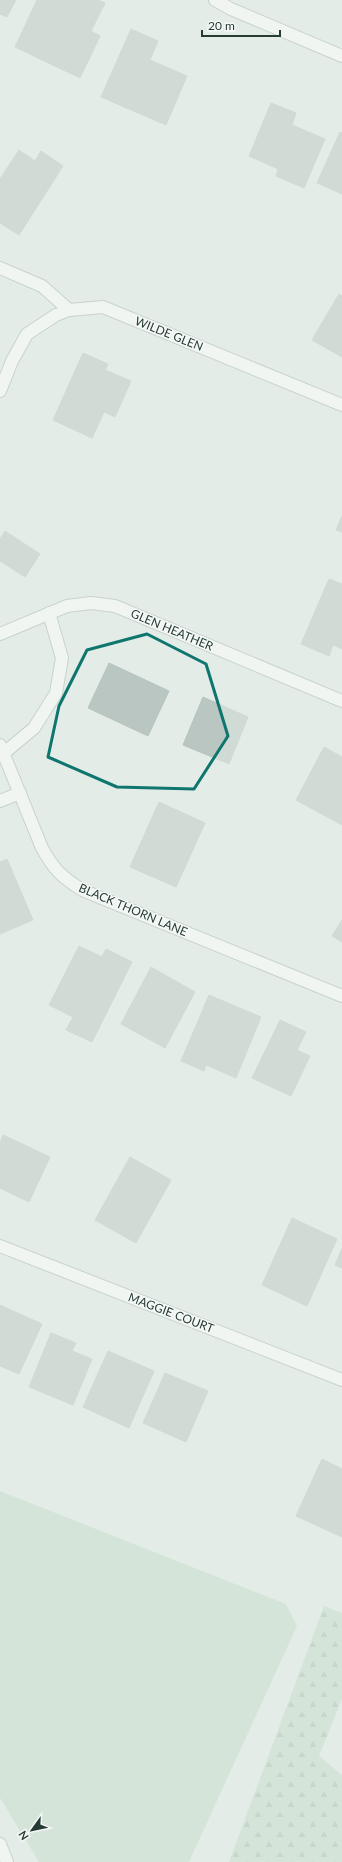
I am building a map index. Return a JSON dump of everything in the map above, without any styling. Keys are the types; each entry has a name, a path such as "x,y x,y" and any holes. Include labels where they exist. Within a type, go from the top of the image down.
{"street":[{"path":"215,0 231,9 342,56"},
{"path":"0,268 42,286 69,310"},
{"name":"WILDE GLEN","path":"0,391 12,361 27,334 56,315 69,310 103,307 342,404"},
{"name":"GLEN HEATHER","path":"0,634 67,606 91,603 115,606 342,701"},
{"path":"2,749 34,728 56,693 62,658 48,614"},
{"name":"BLACK THORN LANE","path":"2,749 42,848 50,862 61,876 82,890 342,996"},
{"path":"0,801 20,792"},
{"name":"MAGGIE COURT","path":"0,1246 342,1380"},
{"path":"0,1844 7,1862"}],"highlighted area":[{"path":"147,634 206,664 228,736 194,789 117,787 48,757 59,706 87,650"}],"green space":[{"path":"0,1491 286,1604 297,1626 189,1862 39,1862 0,1798"},
{"path":"324,1606 342,1613 342,1699 319,1756 342,1775 342,1862 229,1862"}],"building":[{"path":"0,0 16,0 7,17 0,14"},
{"path":"37,0 98,0 105,3 91,31 100,36 80,78 15,47"},
{"path":"131,29 158,41 150,60 187,76 166,125 101,97"},
{"path":"271,103 296,113 292,125 325,139 304,188 276,176 278,169 249,156"},
{"path":"340,132 342,133 342,194 317,183"},
{"path":"19,150 35,161 41,151 63,166 19,235 0,223 0,179"},
{"path":"339,294 342,296 342,357 312,340"},
{"path":"83,353 108,364 105,370 131,381 115,417 104,412 92,438 53,420"},
{"path":"342,516 342,532 336,530"},
{"path":"5,531 40,554 25,577 0,561 0,539"},
{"path":"329,579 342,584 342,649 333,645 329,656 301,644"},
{"path":"109,663 169,691 148,736 88,708"},
{"path":"203,697 248,717 229,764 183,745"},
{"path":"324,747 342,757 342,825 296,800"},
{"path":"159,802 205,823 176,887 130,867"},
{"path":"7,859 33,920 0,934 0,862"},
{"path":"342,920 342,942 332,936"},
{"path":"79,946 102,957 106,949 132,962 92,1042 66,1030 73,1017 49,1005"},
{"path":"151,967 195,992 165,1048 121,1024"},
{"path":"209,995 261,1017 236,1078 206,1065 204,1071 181,1061"},
{"path":"280,1020 306,1032 297,1050 310,1056 291,1096 252,1078"},
{"path":"3,1135 50,1157 29,1202 0,1188 0,1143"},
{"path":"130,1157 171,1180 136,1243 95,1220"},
{"path":"292,1218 337,1239 307,1306 262,1285"},
{"path":"342,1248 342,1268 335,1265"},
{"path":"0,1305 42,1324 19,1374 0,1366"},
{"path":"51,1333 76,1343 72,1351 92,1359 73,1405 29,1387"},
{"path":"108,1351 154,1371 129,1428 83,1407"},
{"path":"165,1373 208,1391 186,1442 143,1423"},
{"path":"322,1459 342,1469 342,1537 296,1516"}]}
